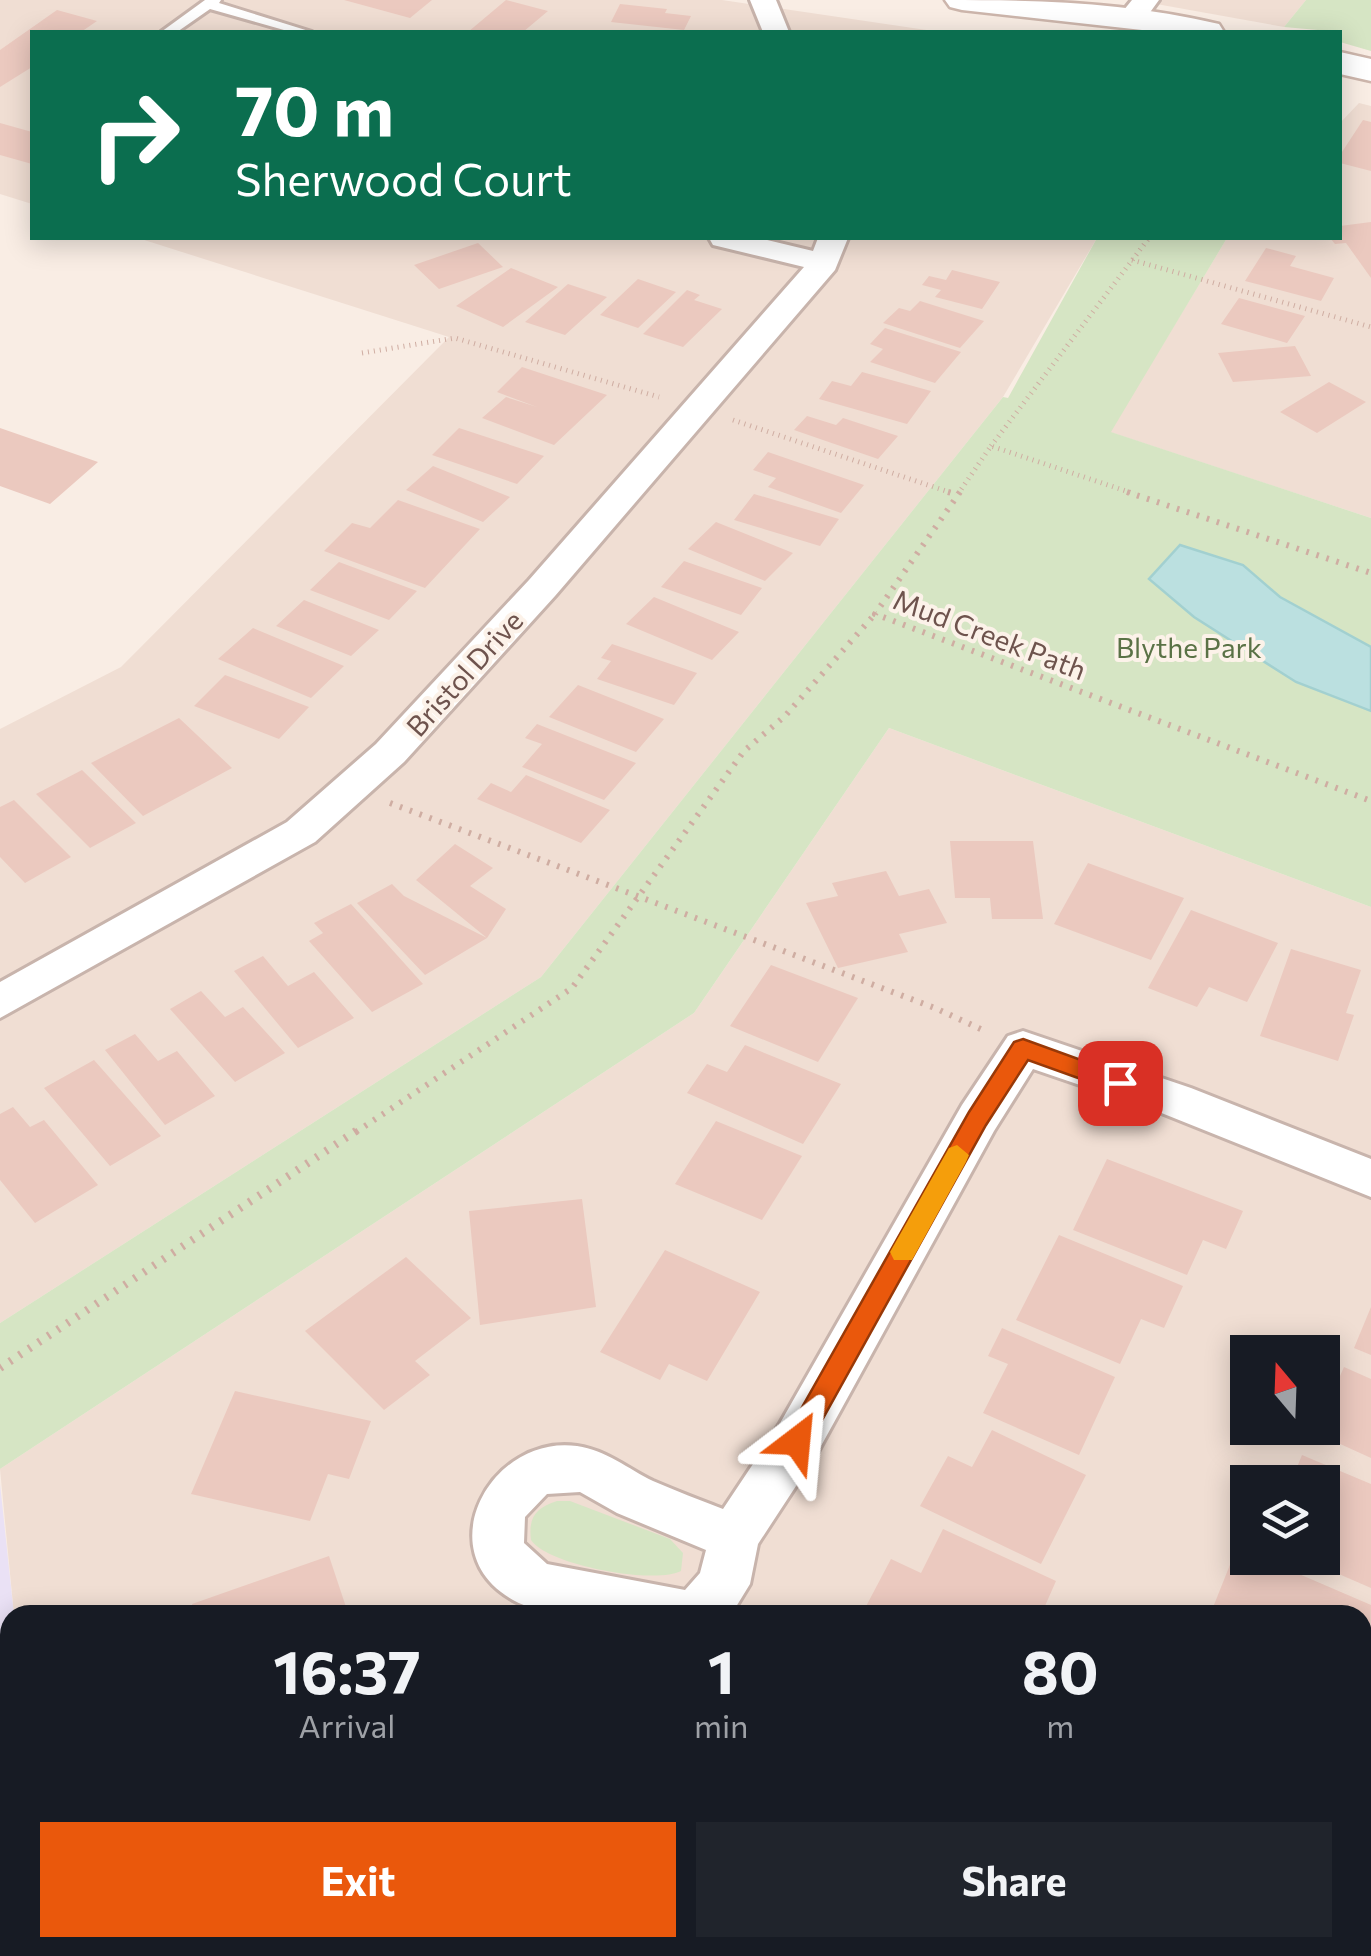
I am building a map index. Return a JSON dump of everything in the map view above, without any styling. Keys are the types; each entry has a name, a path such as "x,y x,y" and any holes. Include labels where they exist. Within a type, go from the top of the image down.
{"street":[{"path":"763,0 775,30"},
{"path":"962,0 1140,8 1200,30"},
{"path":"1342,63 1371,70"},
{"path":"741,240 828,250"},
{"name":"Bristol Drive","path":"0,1002 301,832 390,753 517,615 828,250"},
{"path":"705,1605 724,1584 734,1537 797,1441 978,1118 1023,1048 1174,1100 1371,1178"},
{"path":"641,1605 592,1594 551,1591 530,1582 501,1556 495,1537 504,1499 518,1484 536,1474 558,1467 578,1468 602,1476 630,1495 734,1537"}],"lane":[{"path":"171,30 212,2 299,30"}],"path":[{"name":"Mud Creek Path","path":"1147,240 991,446 875,614 1371,801"},
{"path":"1132,260 1371,327"},
{"path":"991,446 1371,573"},
{"path":"0,1368 572,988 744,751 785,716 875,614"},
{"path":"350,788 935,1008 1023,1048"}],"shaded area":[{"path":"0,0 722,0 926,30 30,30 30,203 0,194"},
{"path":"1134,0 1306,0 1284,27"},
{"path":"1359,103 1371,106 1371,518 1110,432 1226,240 1342,240 1342,121"},
{"path":"144,240 1096,240 1003,397 541,977 0,1323 0,729 121,667 449,337"},
{"path":"889,728 1371,907 1371,1605 13,1605 0,1469 694,1013"},
{"path":"0,1484 13,1605 0,1605"}],"green space":[{"path":"1306,0 1371,0 1371,51 1342,43 1342,30 1284,27"},
{"name":"Blythe Park","path":"1096,240 1226,240 1111,432 1371,518 1371,907 889,728 694,1013 0,1469 0,1323 541,977 1003,397 1008,398"},
{"path":"557,1501 570,1501 670,1539 683,1553 681,1571 668,1575 626,1574 579,1564 541,1549 531,1540 532,1519 539,1510"}],"water":[{"path":"1180,545 1243,565 1280,597 1371,647 1371,711 1296,682 1194,617 1149,579"}],"building":[{"path":"344,0 432,0 410,18"},
{"path":"506,0 548,11 525,30 470,30"},
{"path":"620,4 691,16 684,30 611,22"},
{"path":"57,10 97,21 84,30 30,30 30,68 0,87 0,50"},
{"path":"1363,120 1371,122 1371,171 1342,164 1342,152"},
{"path":"0,123 30,131 30,163 0,155"},
{"path":"1371,222 1371,278 1346,243 1335,244 1332,240 1342,240 1342,226"},
{"path":"478,243 503,267 439,289 414,265"},
{"path":"1266,248 1296,256 1290,266 1334,278 1321,301 1245,281"},
{"path":"511,268 558,287 503,327 456,306"},
{"path":"952,270 1000,282 982,309 935,297 941,290 922,285 929,276 946,280"},
{"path":"638,279 676,292 638,328 600,315"},
{"path":"568,284 607,297 565,335 525,322"},
{"path":"687,290 700,295 694,300 722,309 683,347 643,334"},
{"path":"1239,298 1305,316 1287,343 1221,324"},
{"path":"920,301 984,321 960,348 883,323 899,308 910,311"},
{"path":"885,328 961,352 935,383 870,362 883,349 870,344"},
{"path":"1295,346 1311,376 1233,382 1218,353"},
{"path":"522,367 607,395 554,445 482,418 506,397 537,407 497,392"},
{"path":"862,372 931,391 907,424 819,399 832,381 851,386"},
{"path":"1329,382 1366,402 1317,433 1280,412"},
{"path":"807,416 836,425 843,418 898,436 878,459 794,430"},
{"path":"0,428 98,462 50,504 0,486"},
{"path":"459,428 544,456 517,484 432,455"},
{"path":"768,452 864,485 841,513 768,487 776,478 753,470"},
{"path":"433,466 510,497 483,522 406,490"},
{"path":"754,494 839,519 820,546 734,520"},
{"path":"398,500 480,529 425,588 324,551 352,523 370,528"},
{"path":"716,522 793,553 765,581 688,549"},
{"path":"684,561 762,588 741,615 661,587"},
{"path":"339,562 417,591 389,620 310,590"},
{"path":"654,597 739,632 712,660 626,624"},
{"path":"304,600 379,630 351,656 276,626"},
{"path":"253,628 344,666 311,698 218,659"},
{"path":"612,644 697,673 674,705 597,679 611,661 601,658"},
{"path":"225,675 309,707 279,739 194,706"},
{"path":"578,685 664,719 636,752 549,717"},
{"path":"179,718 232,768 143,816 91,763"},
{"path":"537,724 636,763 604,800 522,767 542,744 525,738"},
{"path":"82,770 136,823 90,848 36,794"},
{"path":"526,775 610,810 581,843 477,799 491,783 511,792"},
{"path":"14,800 71,857 25,883 0,857 0,807"},
{"path":"950,841 1033,841 1043,919 992,919 990,898 955,898"},
{"path":"455,844 493,868 470,886 506,909 487,938 416,880"},
{"path":"1088,863 1184,898 1151,960 1054,924"},
{"path":"886,871 899,896 929,889 947,923 899,934 908,952 838,968 806,903 838,896 832,883"},
{"path":"392,884 404,896 487,938 425,975 357,903"},
{"path":"351,904 423,984 372,1012 309,941 323,933 314,923"},
{"path":"1191,910 1278,943 1247,1002 1209,987 1197,1007 1148,988"},
{"path":"1291,949 1361,970 1346,1013 1354,1015 1338,1061 1260,1036"},
{"path":"263,956 288,986 314,972 354,1018 298,1048 234,971"},
{"path":"771,965 858,998 818,1062 730,1026"},
{"path":"201,991 225,1017 243,1007 285,1053 235,1082 170,1009"},
{"path":"135,1034 158,1061 177,1051 215,1096 165,1125 105,1050"},
{"path":"745,1045 841,1084 803,1144 687,1093 707,1064 727,1072"},
{"path":"94,1060 161,1136 110,1166 44,1088"},
{"path":"13,1107 30,1127 44,1120 98,1185 35,1223 0,1180 0,1114"},
{"path":"716,1121 802,1156 762,1220 675,1184"},
{"path":"1107,1159 1243,1211 1226,1249 1203,1240 1187,1275 1073,1230"},
{"path":"582,1199 596,1307 480,1325 469,1211"},
{"path":"1059,1235 1183,1286 1164,1328 1141,1319 1120,1364 1016,1320"},
{"path":"665,1250 760,1292 707,1381 669,1364 660,1380 600,1352"},
{"path":"406,1257 471,1318 415,1361 430,1375 384,1410 305,1331"},
{"path":"1371,1307 1371,1355 1354,1348"},
{"path":"1002,1328 1115,1377 1079,1455 983,1413 1008,1364 988,1356"},
{"path":"1344,1367 1371,1379 1371,1458 1340,1444 1340,1376"},
{"path":"235,1391 371,1421 349,1479 328,1474 310,1521 191,1494"},
{"path":"992,1430 1086,1475 1041,1564 920,1506 948,1456 972,1467"},
{"path":"1302,1455 1326,1465 1298,1465"},
{"path":"1340,1471 1371,1484 1371,1588 1340,1575"},
{"path":"943,1529 1056,1581 1045,1605 867,1605 891,1559 921,1573"},
{"path":"329,1556 345,1605 192,1605"},
{"path":"1230,1565 1230,1575 1301,1575 1371,1605 1214,1605"}],"slow traffic":[{"path":"903,1252 957,1155"}],"route":[{"path":"797,1441 978,1118 1023,1048 1120,1083"}]}
